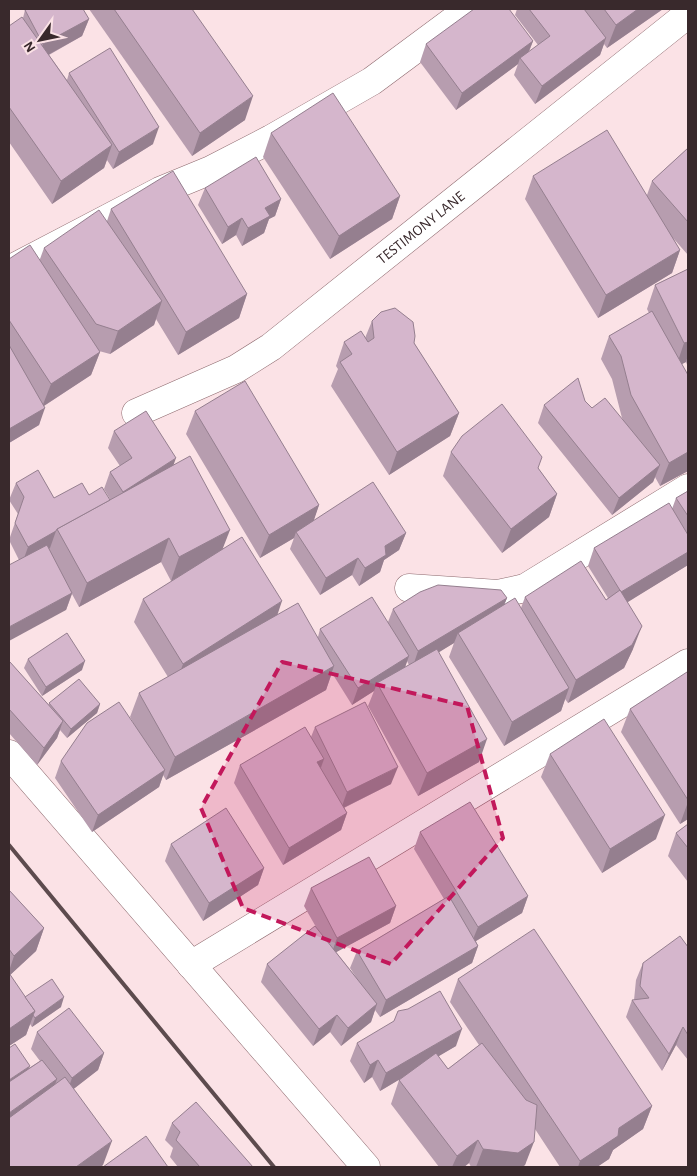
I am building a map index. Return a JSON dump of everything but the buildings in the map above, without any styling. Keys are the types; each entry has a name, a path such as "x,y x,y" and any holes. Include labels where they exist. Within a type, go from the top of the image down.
{"street":[{"path":"9,270 160,191 211,170 279,134 372,81 469,9"},
{"name":"TESTIMONY LANE","path":"136,413 236,369 271,348 688,14"},
{"path":"408,588 498,594 525,588 688,488"},
{"path":"192,965 688,664"},
{"path":"9,754 366,1167"}],"highlighted area":[{"path":"282,662 467,706 503,838 391,964 243,908 201,808"}],"railway":[{"path":"9,845 274,1167"}]}
